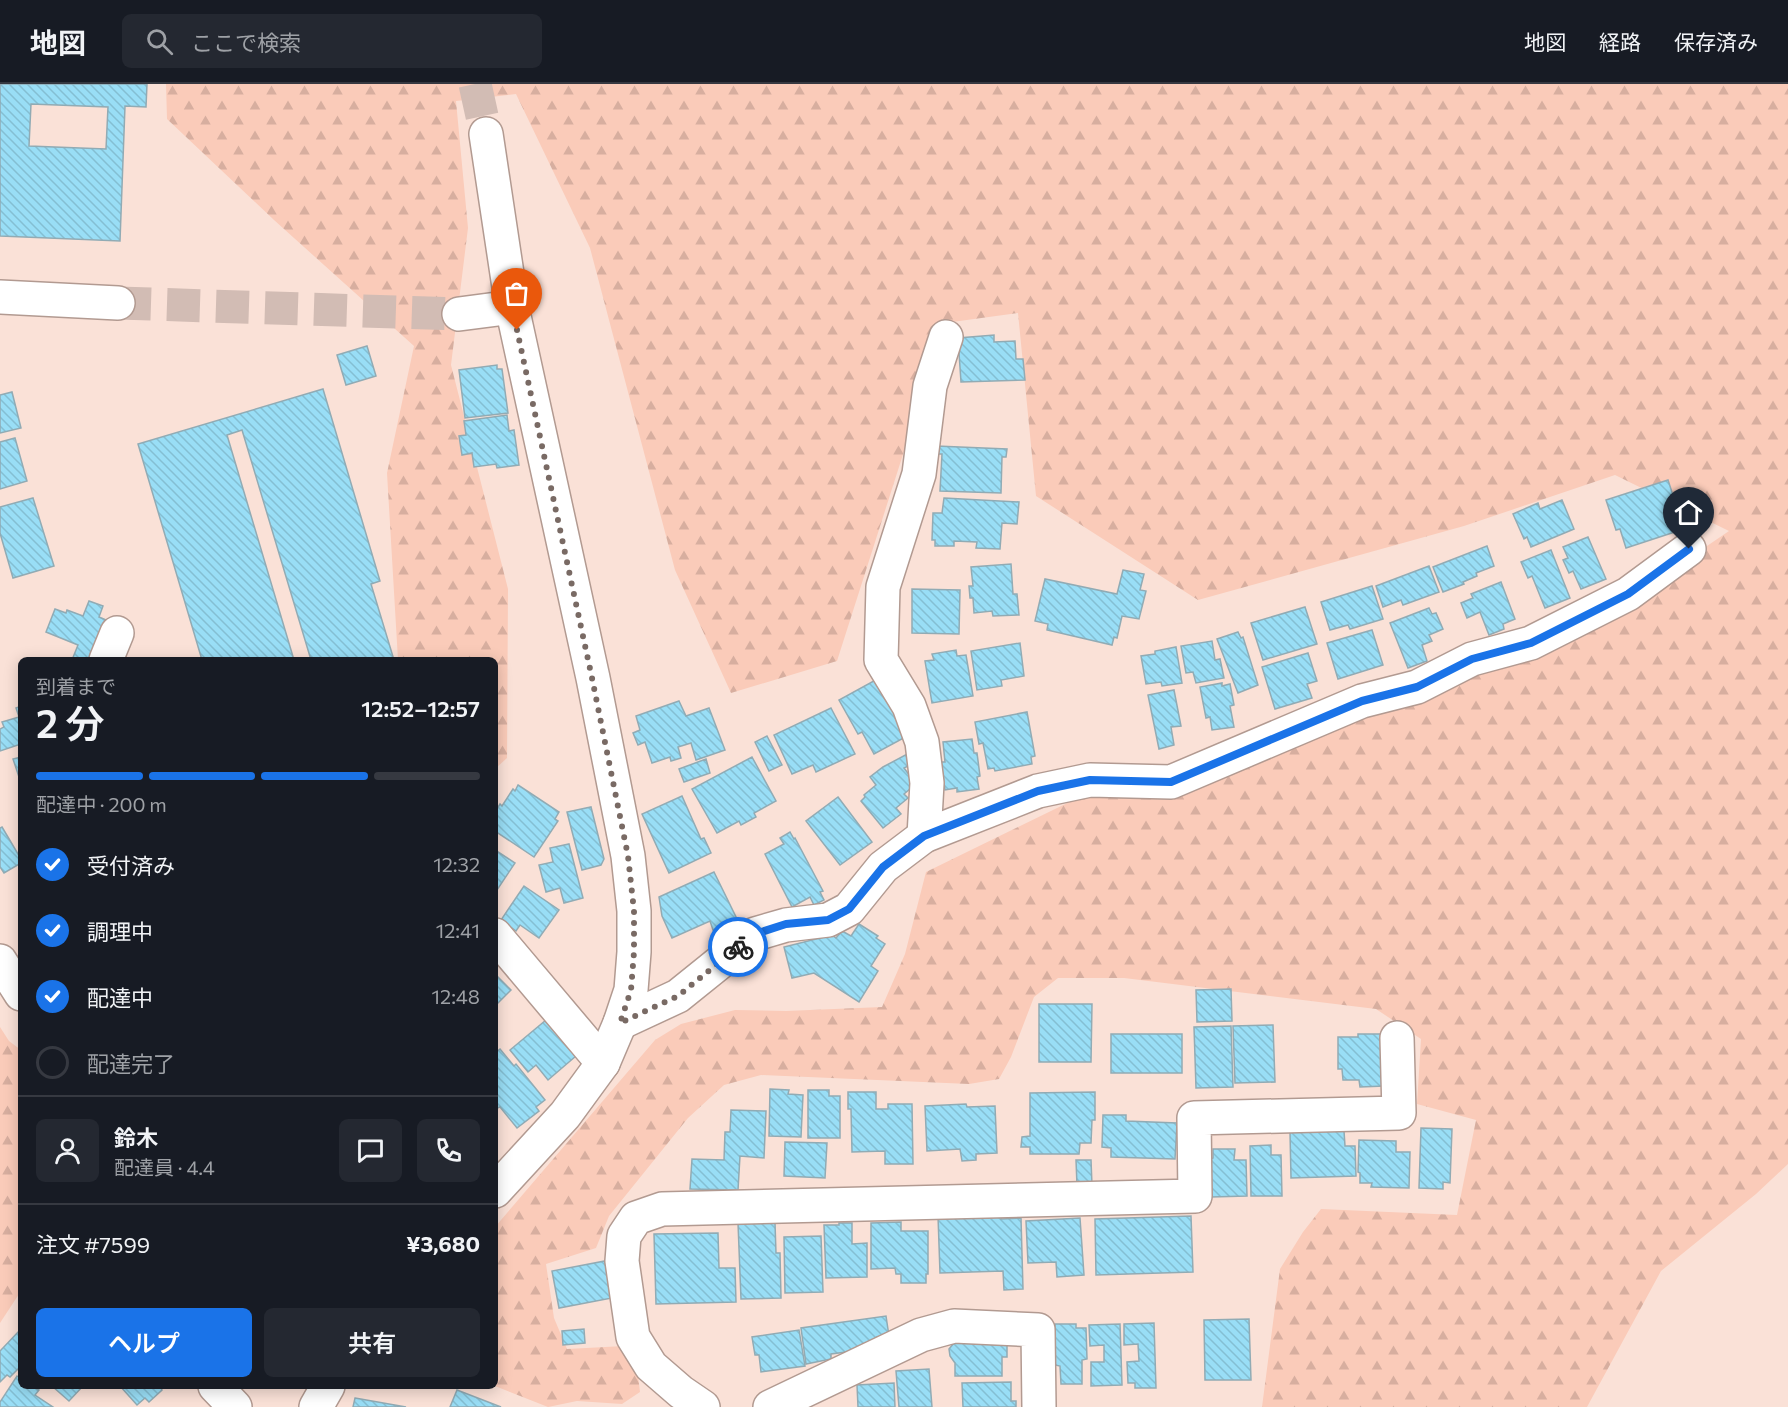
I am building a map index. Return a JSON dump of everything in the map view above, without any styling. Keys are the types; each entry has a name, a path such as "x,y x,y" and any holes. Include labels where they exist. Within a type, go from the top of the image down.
{"street":[{"path":"486,134 512,307 628,856 634,911 631,990 603,1063 565,1114 498,1188"},
{"path":"0,297 118,303"},
{"path":"459,314 512,307"},
{"path":"924,836 927,783 922,742 909,706 881,660 883,587 919,474 930,386 946,337"},
{"path":"620,1023 678,996 755,934 786,924 828,920 849,909 883,867 924,836 1038,791 1090,780 1171,782 1362,701 1417,687 1472,659 1531,643 1628,594 1689,549"},
{"path":"498,938 603,1063"},
{"path":"0,961 18,989"},
{"path":"703,1407 681,1392 651,1366 633,1337 622,1261 624,1236 636,1218 662,1209 1195,1196 1194,1118 1399,1113 1397,1038"},
{"path":"770,1407 921,1335 954,1326 1038,1329 1039,1407"},
{"path":"218,1389 235,1407"},
{"path":"316,1407 326,1389"}],"green space":[{"path":"166,84 1788,84 1788,1164 1756,1194 1661,1271 1587,1407 1262,1407 1280,1269 1303,1232 1321,1209 1457,1215 1476,1120 1417,1104 1421,1039 1376,1009 1124,978 1058,978 1034,997 1011,1057 999,1079 969,1084 761,1075 724,1085 688,1118 609,1216 596,1248 546,1264 554,1318 567,1349 624,1346 637,1368 640,1392 622,1404 577,1401 548,1407 498,1387 498,1223 655,1040 681,1024 735,1010 786,1011 882,1007 905,954 926,872 1092,791 1226,765 1635,595 1729,531 1615,475 1464,526 1198,600 1036,496 1018,313 945,323 837,661 731,693 675,570 590,248 516,94 456,101 468,228 451,365 508,589 507,758 498,766 498,657 398,657 387,473 414,346 274,220 167,119"},
{"path":"0,1027 9,1041 18,1048 18,1296 0,1323"}],"building":[{"path":"0,84 147,84 146,107 125,106 120,241 0,236","holes":["31,104 108,107 106,149 29,146"]},
{"path":"994,335 994,342 1015,341 1016,359 1023,359 1025,380 961,382 958,338"},
{"path":"367,346 376,376 346,385 337,355"},
{"path":"497,365 497,369 502,369 508,413 465,418 459,370"},
{"path":"323,389 380,581 371,584 393,657 310,657 242,430 227,435 293,657 201,657 138,444"},
{"path":"12,392 21,428 0,433 0,395"},
{"path":"507,415 509,431 514,430 519,465 497,468 496,464 474,467 472,453 462,455 459,436 466,435 464,421"},
{"path":"15,438 27,481 0,489 0,442"},
{"path":"936,446 1007,449 1006,457 1002,457 1001,493 940,491 942,454 936,454"},
{"path":"1668,480 1684,529 1626,548 1620,529 1616,530 1606,500"},
{"path":"33,498 54,566 13,578 0,533 0,507"},
{"path":"944,498 1019,502 1017,524 1002,523 1000,549 976,548 977,542 954,541 954,546 935,546 935,540 932,540 933,513 942,513"},
{"path":"1562,500 1574,529 1531,547 1527,537 1524,539 1513,514 1538,503 1540,509"},
{"path":"1588,537 1606,579 1581,589 1573,571 1569,573 1563,560 1568,558 1563,547"},
{"path":"1487,546 1494,566 1476,573 1477,576 1463,582 1464,584 1443,592 1433,567"},
{"path":"1551,550 1570,598 1545,608 1532,576 1528,578 1521,562"},
{"path":"1011,564 1013,594 1017,594 1019,615 993,616 992,611 974,613 969,586 973,586 971,567"},
{"path":"1429,566 1439,592 1403,605 1401,600 1383,607 1376,586"},
{"path":"1123,570 1144,574 1140,590 1146,591 1139,619 1122,616 1117,638 1114,637 1112,645 1047,630 1048,624 1035,621 1045,579 1117,594"},
{"path":"1501,582 1515,619 1503,624 1504,629 1489,635 1480,612 1467,618 1461,603 1473,598 1471,594"},
{"path":"1372,586 1383,619 1350,629 1348,625 1330,630 1321,602"},
{"path":"912,589 960,590 959,634 912,633"},
{"path":"89,601 103,606 99,617 113,623 99,657 73,657 78,645 46,632 55,609 66,613 67,610 83,616"},
{"path":"1305,607 1317,644 1263,660 1251,623"},
{"path":"1429,608 1432,614 1436,613 1443,629 1429,635 1432,641 1422,645 1427,661 1408,668 1390,623"},
{"path":"1372,630 1383,665 1338,679 1327,643"},
{"path":"1238,632 1241,638 1243,637 1258,685 1238,693 1217,639"},
{"path":"1212,641 1215,660 1220,659 1224,678 1196,683 1193,672 1186,673 1181,646"},
{"path":"1020,643 1024,676 1001,680 1002,686 977,690 971,651"},
{"path":"1176,647 1182,683 1162,686 1161,682 1146,684 1141,656"},
{"path":"956,650 957,656 966,655 973,696 932,703 925,661 934,660 932,654"},
{"path":"1308,653 1317,681 1307,684 1312,698 1275,709 1262,667"},
{"path":"881,677 913,733 874,754 862,732 858,734 839,700"},
{"path":"1222,683 1222,686 1230,684 1234,705 1230,706 1234,727 1212,730 1210,717 1206,718 1200,687"},
{"path":"1174,690 1181,726 1171,727 1174,745 1159,749 1148,695"},
{"path":"679,701 686,716 709,708 725,750 696,760 691,743 678,747 681,758 671,761 670,757 652,763 645,742 638,745 633,733 640,730 636,716"},
{"path":"831,708 855,754 816,772 813,765 792,774 774,735"},
{"path":"1027,712 1035,756 1031,757 1032,764 995,771 994,768 988,769 983,743 979,744 975,722"},
{"path":"18,717 18,745 0,751 0,729 4,727 2,722"},
{"path":"767,736 782,765 769,771 755,742"},
{"path":"972,739 974,753 977,753 979,789 957,792 957,788 945,790 941,762 945,762 943,742"},
{"path":"911,752 916,762 904,768 916,784 904,794 908,798 896,808 901,814 883,828 861,801 864,795 876,785 870,777"},
{"path":"752,757 776,801 754,813 756,817 741,825 739,821 717,833 692,789"},
{"path":"18,758 18,774 13,759"},
{"path":"706,759 710,773 684,782 679,769"},
{"path":"518,785 559,812 555,819 558,821 534,857 498,833 498,807 500,804 502,806 513,789 515,791"},
{"path":"682,796 701,839 704,838 711,853 669,873 642,814"},
{"path":"838,797 872,842 840,865 806,821"},
{"path":"591,807 604,859 601,865 582,870 567,812"},
{"path":"2,827 18,854 18,865 4,873 0,867 0,828"},
{"path":"790,832 823,891 820,892 824,900 814,905 810,897 792,907 765,854 784,844 780,838"},
{"path":"569,844 583,898 564,903 560,888 546,892 539,865 553,862 550,848"},
{"path":"498,852 515,863 498,888"},
{"path":"714,872 737,919 713,930 710,921 672,938 662,916 659,897"},
{"path":"524,886 559,910 539,938 520,925 516,931 501,920"},
{"path":"859,924 878,936 876,938 885,944 871,966 878,971 859,1002 814,973 792,978 784,947 832,935 836,938 842,931 851,936"},
{"path":"498,977 511,990 498,1003"},
{"path":"1231,989 1232,1021 1197,1022 1196,990"},
{"path":"1039,1004 1092,1004 1091,1062 1039,1062"},
{"path":"546,1020 576,1056 548,1080 536,1065 528,1072 510,1050"},
{"path":"1273,1025 1275,1082 1235,1083 1233,1026"},
{"path":"1231,1026 1233,1087 1196,1088 1194,1027"},
{"path":"1111,1034 1182,1034 1182,1073 1111,1073"},
{"path":"1358,1034 1384,1034 1384,1086 1360,1087 1359,1080 1343,1080 1342,1069 1338,1069 1338,1037 1358,1037"},
{"path":"500,1049 514,1066 516,1064 545,1100 536,1107 539,1111 517,1128 500,1107 498,1108 498,1051"},
{"path":"770,1089 789,1090 788,1094 803,1095 801,1137 769,1136"},
{"path":"808,1090 829,1090 829,1096 840,1096 840,1138 808,1138"},
{"path":"848,1092 876,1092 876,1109 888,1109 888,1104 912,1104 913,1164 885,1164 885,1151 852,1152 851,1109 848,1109"},
{"path":"1095,1092 1095,1120 1092,1120 1091,1143 1080,1143 1079,1154 1030,1154 1030,1147 1021,1147 1022,1137 1030,1136 1030,1093"},
{"path":"966,1104 967,1107 995,1106 997,1153 976,1154 976,1160 962,1161 960,1149 927,1151 925,1106"},
{"path":"731,1110 766,1111 764,1158 740,1156 738,1190 690,1189 692,1159 724,1160 725,1132 730,1132"},
{"path":"1103,1115 1126,1115 1126,1121 1177,1123 1175,1159 1111,1157 1111,1148 1102,1147"},
{"path":"1421,1128 1452,1129 1450,1183 1443,1182 1443,1189 1419,1188"},
{"path":"1344,1131 1345,1146 1355,1146 1356,1176 1291,1178 1290,1132"},
{"path":"1359,1140 1396,1141 1396,1152 1410,1152 1409,1188 1371,1187 1372,1183 1360,1183"},
{"path":"785,1142 827,1143 825,1178 784,1176"},
{"path":"1271,1145 1271,1155 1281,1155 1282,1196 1251,1196 1250,1146"},
{"path":"1213,1149 1235,1149 1234,1160 1246,1160 1247,1196 1211,1197 1210,1159 1213,1158"},
{"path":"1076,1160 1091,1160 1092,1185 1077,1185"},
{"path":"1001,1214 1001,1219 1021,1218 1023,1289 1004,1290 1003,1271 940,1273 938,1216"},
{"path":"1191,1216 1193,1272 1096,1275 1095,1219"},
{"path":"1080,1218 1084,1275 1057,1277 1056,1262 1028,1263 1026,1221"},
{"path":"901,1222 901,1231 928,1231 926,1283 901,1283 901,1274 896,1274 895,1268 871,1269 871,1223"},
{"path":"738,1223 775,1223 776,1253 780,1253 781,1298 741,1299"},
{"path":"839,1223 852,1223 852,1244 867,1243 867,1277 826,1278 824,1225 839,1225"},
{"path":"718,1233 719,1268 735,1268 736,1302 656,1304 654,1234"},
{"path":"821,1236 823,1292 785,1293 784,1237"},
{"path":"605,1261 612,1298 559,1308 552,1271"},
{"path":"886,1316 889,1336 877,1337 878,1341 862,1350 831,1354 831,1359 806,1364 801,1328"},
{"path":"1249,1319 1251,1380 1205,1380 1204,1320"},
{"path":"1154,1323 1156,1388 1135,1388 1135,1383 1128,1383 1127,1362 1139,1361 1138,1344 1124,1345 1124,1324"},
{"path":"1055,1324 1076,1324 1076,1328 1086,1328 1087,1359 1082,1360 1082,1384 1061,1384 1060,1366 1055,1365"},
{"path":"1120,1324 1122,1385 1091,1386 1091,1362 1104,1362 1104,1345 1090,1346 1089,1325"},
{"path":"584,1329 585,1343 563,1345 562,1331"},
{"path":"799,1330 805,1366 761,1372 759,1355 755,1355 752,1337"},
{"path":"18,1332 18,1369 10,1377 7,1375 0,1382 0,1351"},
{"path":"954,1343 1007,1343 1007,1357 1002,1357 1002,1376 955,1376 955,1363 950,1356 949,1349"},
{"path":"929,1369 932,1407 899,1407 896,1371"},
{"path":"17,1376 18,1389 37,1389 39,1390 35,1395 53,1407 0,1407 0,1402"},
{"path":"1011,1382 1011,1401 1016,1401 1016,1407 963,1407 962,1383"},
{"path":"894,1383 895,1407 858,1407 857,1385"},
{"path":"55,1389 80,1389 69,1401"},
{"path":"123,1389 162,1389 149,1402 145,1398 137,1405"},
{"path":"457,1390 501,1407 450,1407"},
{"path":"355,1398 406,1407 353,1407"}],"tunnel":[{"path":"475,84 486,134"},
{"path":"118,303 459,314"}],"way so far":[{"path":"517,330 628,856 634,911 634,952 631,990 620,1023 678,996 738,947"}],"route":[{"path":"738,947 755,934 786,924 828,920 849,909 883,867 924,836 993,807 1038,791 1090,780 1171,782 1362,701 1417,687 1472,659 1531,643 1628,594 1689,549"}]}
